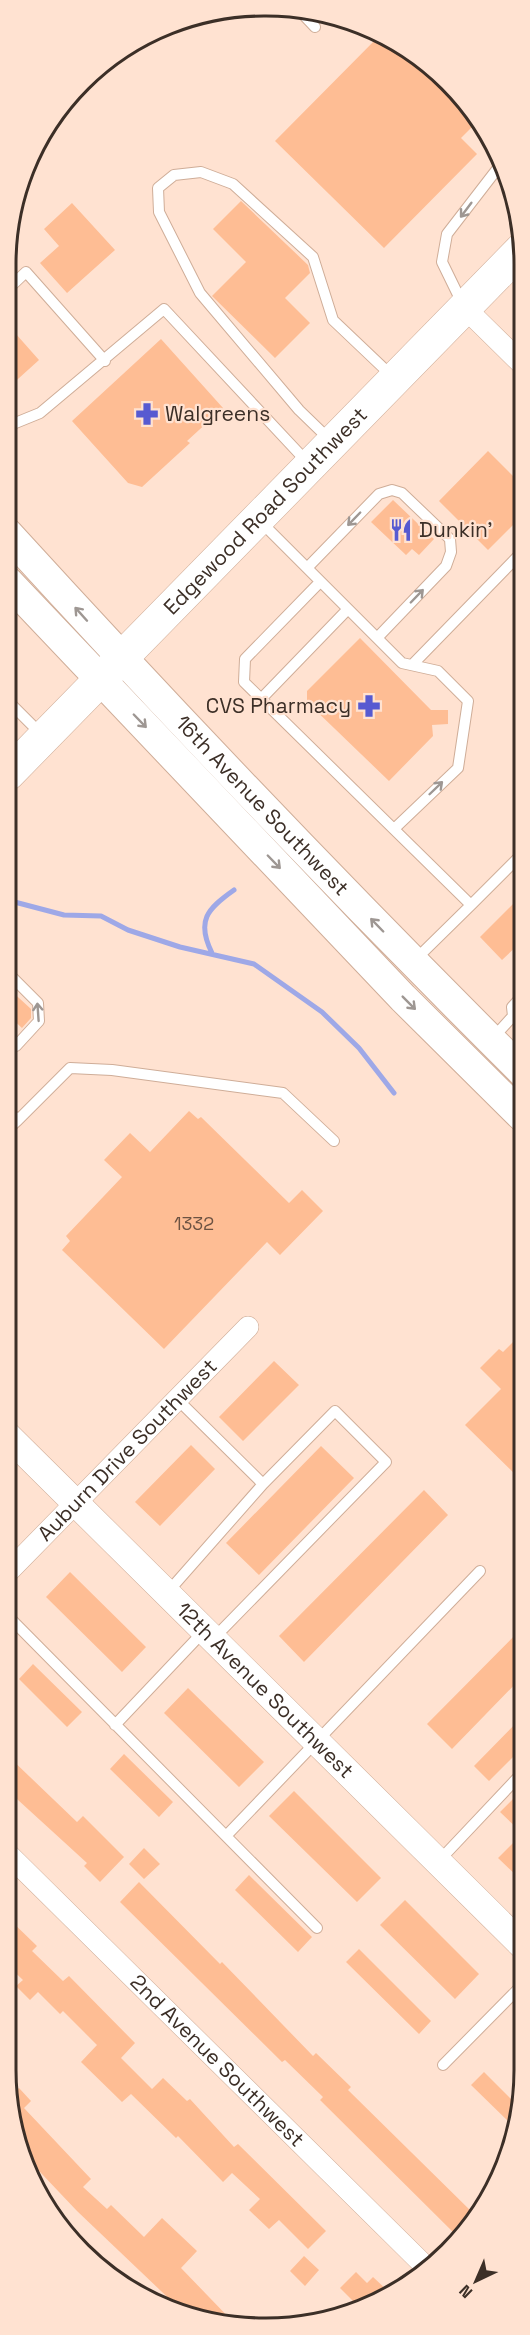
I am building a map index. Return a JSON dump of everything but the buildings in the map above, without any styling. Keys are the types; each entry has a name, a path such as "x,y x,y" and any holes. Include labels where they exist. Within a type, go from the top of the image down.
{"main road":[{"name":"Edgewood Road Southwest","path":"16,766 514,258"},
{"name":"16th Avenue Southwest","path":"16,545 110,668 403,998 514,1108"},
{"name":"16th Avenue Southwest","path":"16,589 110,668 514,1063"}],"street":[{"path":"465,308 514,356"},
{"name":"Auburn Drive Southwest","path":"16,1564 248,1327"},
{"name":"12th Avenue Southwest","path":"16,1444 514,1937"},
{"name":"2nd Avenue Southwest","path":"16,1862 422,2263"}],"lane":[{"path":"309,20 315,27"},
{"path":"465,308 442,262 447,234 495,171"},
{"path":"333,442 299,410 200,293 159,212 158,188 174,175 201,172 233,184 313,257 333,320 395,379"},
{"path":"16,281 26,272 105,361"},
{"path":"16,423 40,413 105,361 164,309 310,465"},
{"path":"307,568 379,494 392,490 402,493 434,524 450,540 451,552 446,566 377,638"},
{"path":"257,519 402,663 438,671 468,700 458,768 394,829"},
{"path":"412,665 514,560"},
{"path":"320,582 245,659 244,682 471,905"},
{"path":"261,699 348,609"},
{"path":"16,709 44,736"},
{"path":"413,962 514,862"},
{"path":"16,981 38,1003 39,1022 16,1046"},
{"path":"491,1040 514,1019"},
{"path":"18,1120 70,1068 112,1070 283,1093 334,1142"},
{"path":"177,1399 263,1484"},
{"path":"115,1725 386,1462 335,1411 263,1484 166,1593"},
{"path":"226,1836 480,1571"},
{"path":"16,1625 317,1928"},
{"path":"438,1862 514,1781"},
{"path":"443,2065 514,1993"}],"waterway":[{"path":"212,953 205,932 207,917 217,903 234,890"},
{"path":"16,902 64,915 101,916 128,930 180,947 254,964 322,1012 359,1048 394,1093"}],"place":[{"name":"Walgreens","path":"147,414"},
{"name":"Dunkin'","path":"401,530"},
{"name":"CVS Pharmacy","path":"369,706"}]}
